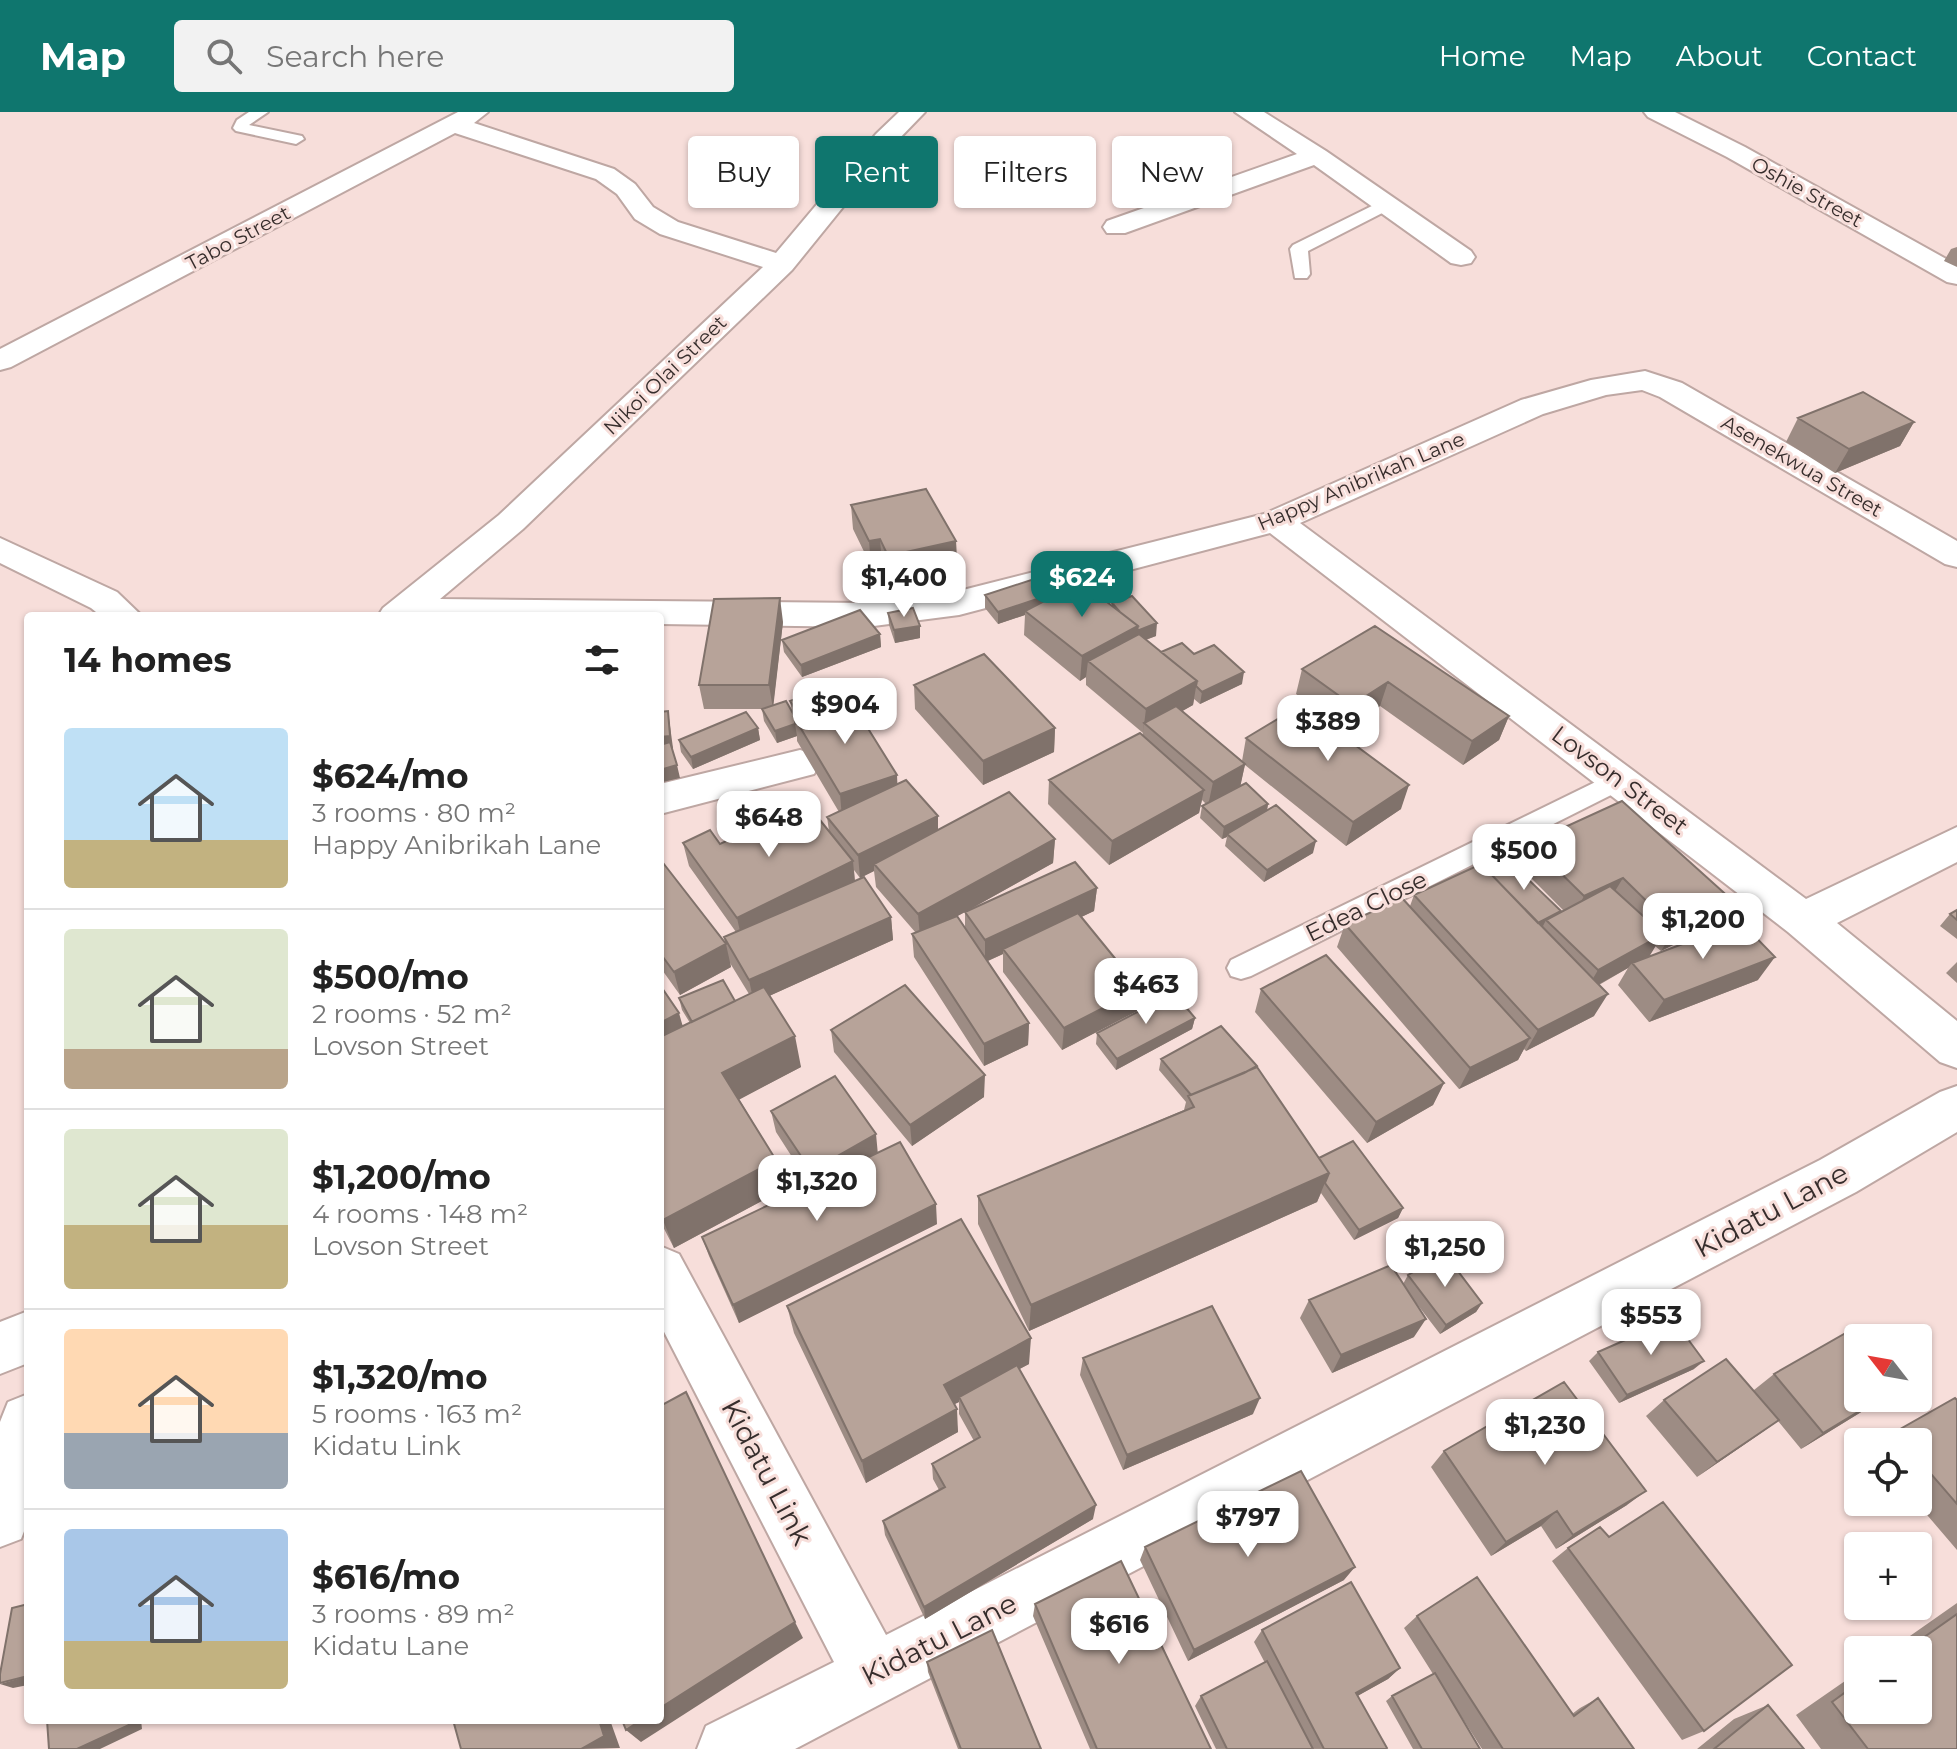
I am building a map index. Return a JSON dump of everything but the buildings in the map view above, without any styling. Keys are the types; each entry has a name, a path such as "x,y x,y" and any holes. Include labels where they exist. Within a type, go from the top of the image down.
{"street":[{"name":"Nikoi Olai Street","path":"403,612 511,522 782,264 876,149 913,112"},
{"path":"1247,112 1317,156 1461,257"},
{"name":"Oshie Street","path":"1656,112 1736,152 1957,276"},
{"path":"464,118 605,174 626,189 644,213 669,228 782,264"},
{"name":"Tabo Street","path":"0,361 464,118"},
{"path":"1116,227 1317,156"},
{"name":"Happy Anibrikah Lane","path":"664,614 866,615 959,603 1276,521 1532,407 1602,386 1645,380"},
{"name":"Asenekwua Street","path":"1645,380 1671,390 1957,556"},
{"name":"Lovson Street","path":"1276,521 1803,920 1957,1048"},
{"path":"0,549 104,600 119,612"},
{"path":"664,798 800,764"},
{"path":"1803,920 1957,843"},
{"name":"Kidatu Lane","path":"729,1749 1838,1176 1957,1107"},
{"name":"Kidatu Link","path":"664,1279 873,1673"},
{"path":"0,1348 24,1339"},
{"path":"0,1518 24,1436"}],"lane":[{"path":"260,112 242,123 241,128 296,139"},
{"path":"1301,274 1299,249 1386,204"},
{"name":"Edea Close","path":"1241,968 1620,779"}]}
